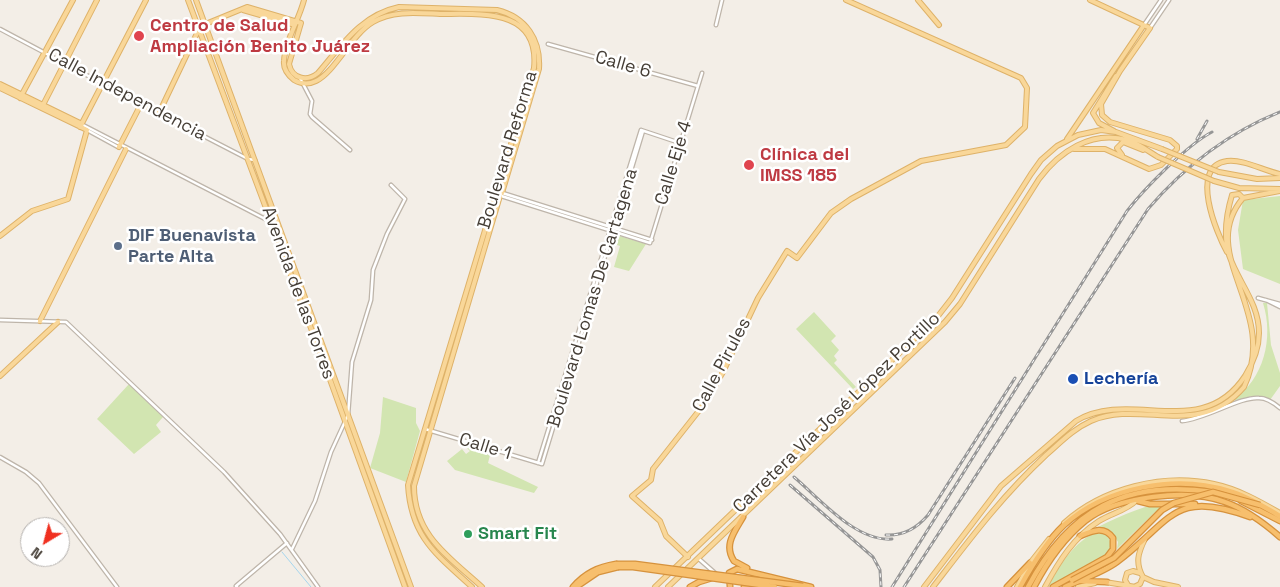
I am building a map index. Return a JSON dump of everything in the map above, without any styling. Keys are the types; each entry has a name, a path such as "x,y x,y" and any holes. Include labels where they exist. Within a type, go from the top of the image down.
{"highway":[{"path":"1019,587 1040,555 1064,525 1090,507 1115,495 1156,486 1197,484 1229,491 1280,514"},
{"path":"1028,587 1050,551 1082,516 1100,506 1133,494 1178,489 1212,492 1246,504 1280,521"},
{"path":"1064,587 1114,558 1162,510 1174,502 1213,492 1260,505"},
{"path":"1034,587 1058,548 1085,521 1102,510 1137,500 1177,496 1210,498 1236,506 1280,537"},
{"path":"1137,500 1150,504 1177,502 1207,505 1227,509 1260,522"},
{"path":"1064,587 1112,566 1147,535 1181,510 1193,506 1207,505"},
{"path":"743,517 730,541 730,555 742,566 802,586"},
{"path":"1056,586 1107,557 1113,549 1112,536 1103,530 1094,530 1080,536"},
{"path":"1007,587 1030,563"},
{"path":"575,587 581,578 596,569 634,564 810,587"},
{"path":"617,566 775,587"},
{"path":"731,586 728,576 734,569 777,577"},
{"path":"690,587 699,582 715,578"},
{"path":"1056,586 1073,582 1107,582"},
{"path":"744,587 758,587"}],"main road":[{"path":"21,96 73,0"},
{"path":"43,105 97,0"},
{"path":"81,126 102,82 146,0"},
{"name":"Avenida de las Torres","path":"188,0 405,587"},
{"name":"Avenida de las Torres","path":"196,0 411,587"},
{"path":"300,77 290,70 289,62 304,0"},
{"name":"Calle Pirules","path":"688,556 666,536 660,522 632,496 651,480 653,469 705,403 723,372 758,298 787,251 797,258 814,234 839,206 908,166 938,156 978,152 1006,146 1025,127 1027,88 1021,78 846,0"},
{"path":"918,0 939,25"},
{"path":"1090,0 1150,28 1093,112 1099,123 1116,132"},
{"path":"159,113 199,28 251,7 298,24"},
{"name":"Boulevard Reforma","path":"300,77 308,78 318,72 356,28 370,18 384,11 399,8 502,11 524,23 537,43 539,69 414,482 418,516 433,542 482,587"},
{"name":"Boulevard Reforma","path":"303,84 317,81 360,32 372,22 401,13 423,13 438,16 492,15 506,18 522,28 532,43 534,68 423,428 408,485 411,514 425,541 472,587"},
{"path":"298,24 284,58 284,66 292,78 303,84"},
{"path":"1066,140 1144,25"},
{"path":"1070,149 1105,149 1144,168 1157,168 1176,152 1177,146 1170,140 1110,122 1102,116 1101,104 1120,71 1123,58"},
{"path":"0,84 81,126"},
{"path":"0,88 43,105 87,130 68,199 32,211 0,236"},
{"path":"40,321 141,104"},
{"name":"Calle Independencia","path":"141,104 159,113"},
{"name":"Carretera Vía José López Portillo","path":"655,587 923,333 949,302 1040,160 1066,140 1090,132 1116,132 1219,172 1258,179 1280,176"},
{"name":"Carretera Vía José López Portillo","path":"668,587 929,339 957,308 1026,198 1053,161 1070,149 1090,140 1117,138 1140,146 1158,157 1220,183 1253,189 1280,190"},
{"path":"1132,162 1117,151 1120,143 1129,144 1150,153"},
{"path":"924,587 970,525 1010,477 1062,432 1087,414 1112,409 1174,412 1197,410 1218,401 1239,384 1254,360 1259,338 1259,326 1252,300 1221,241 1206,196 1208,178 1219,164 1231,161 1280,176"},
{"path":"1220,183 1232,195"},
{"path":"1236,256 1232,237 1237,205 1244,198 1280,190"},
{"path":"1019,193 1026,198"},
{"path":"1232,195 1239,194 1244,198"},
{"path":"1229,256 1226,221 1232,195"},
{"path":"1254,291 1260,305"},
{"path":"949,302 957,308"},
{"path":"0,376 58,322"},
{"path":"933,587 1016,483 1067,436 1091,421 1117,415 1182,419 1197,415 1219,406 1244,387 1256,368"},
{"path":"1019,587 1030,563 1055,532 1071,516 1098,499 1131,487 1178,481 1207,483 1250,496 1280,514"},
{"path":"1045,587 1060,559 1080,536 1100,521 1126,508 1137,500"},
{"path":"970,525 977,530"},
{"path":"1147,535 1138,556 1140,572 1143,577 1154,582 1178,587"},
{"path":"1134,586 1125,580 1126,574 1133,570 1140,572"},
{"path":"1107,582 1134,586 1140,584 1143,577"}],"street":[{"path":"716,24 722,0"},
{"path":"1144,25 1161,0"},
{"path":"1150,28 1169,0"},
{"path":"423,13 424,8"},
{"name":"Calle Independencia","path":"0,29 141,104"},
{"name":"Calle 6","path":"548,44 698,86"},
{"name":"Calle Eje 4","path":"612,230 651,241 702,73"},
{"path":"300,77 312,102 310,114 350,150"},
{"name":"Calle Independencia","path":"159,113 248,159 255,160"},
{"path":"81,126 272,223"},
{"path":"87,130 122,147"},
{"name":"Boulevard Lomas De Cartagena","path":"540,464 642,130 680,143"},
{"path":"292,549 315,501 331,452 348,415 352,362 371,300 374,270 387,234 405,200 391,185"},
{"path":"496,193 612,230"},
{"path":"1258,298 1280,306"},
{"path":"0,320 66,322 224,472 288,543 318,587"},
{"path":"1182,419 1204,417 1256,398 1272,402 1280,408"},
{"name":"Calle 1","path":"423,428 540,464"},
{"path":"0,457 26,472 48,493 117,587"},
{"path":"237,586 288,543"},
{"path":"698,559 731,586"}],"green space":[{"path":"1280,196 1280,284 1243,269 1238,230 1243,200"},
{"path":"613,234 646,244 629,271 614,267 620,246 611,243"},
{"path":"1263,303 1267,303 1271,345 1280,373 1280,386 1270,400 1252,396 1233,400 1252,381 1264,357 1267,344 1267,330"},
{"path":"814,312 836,336 831,341 839,350 834,356 837,360 834,363 856,387 853,389 796,329"},
{"path":"129,384 163,417 156,425 161,432 134,454 97,419"},
{"path":"383,397 416,408 416,423 420,431 406,482 370,468 380,433"},
{"path":"471,445 491,451 488,463 538,487 534,493 455,470 447,461 462,449 466,454 470,451 467,448"},
{"path":"1174,500 1155,512 1117,549 1118,542 1111,531 1098,527 1135,510"},
{"path":"1098,532 1104,533 1110,541 1109,550 1105,555 1048,587 1062,563 1075,547"}],"waterway":[{"path":"282,552 311,587"}],"railway":[{"path":"904,587 1148,209 1162,193 1208,152 1243,130 1280,112"},
{"path":"1197,139 1207,121"},
{"path":"892,587 1127,211 1166,168 1212,132"},
{"path":"886,535 904,533 919,524 928,515 1015,378"},
{"path":"794,477 852,527 865,534 892,539"},
{"path":"790,485 873,557 880,570 881,587"}],"place":[{"name":"Centro de Salud Ampliación Benito Juárez","path":"139,36"},
{"name":"Clínica del IMSS 185","path":"749,165"},
{"name":"DIF Buenavista Parte Alta","path":"118,246"},
{"name":"Lechería","path":"1073,379"},
{"name":"Smart Fit","path":"468,534"}]}
